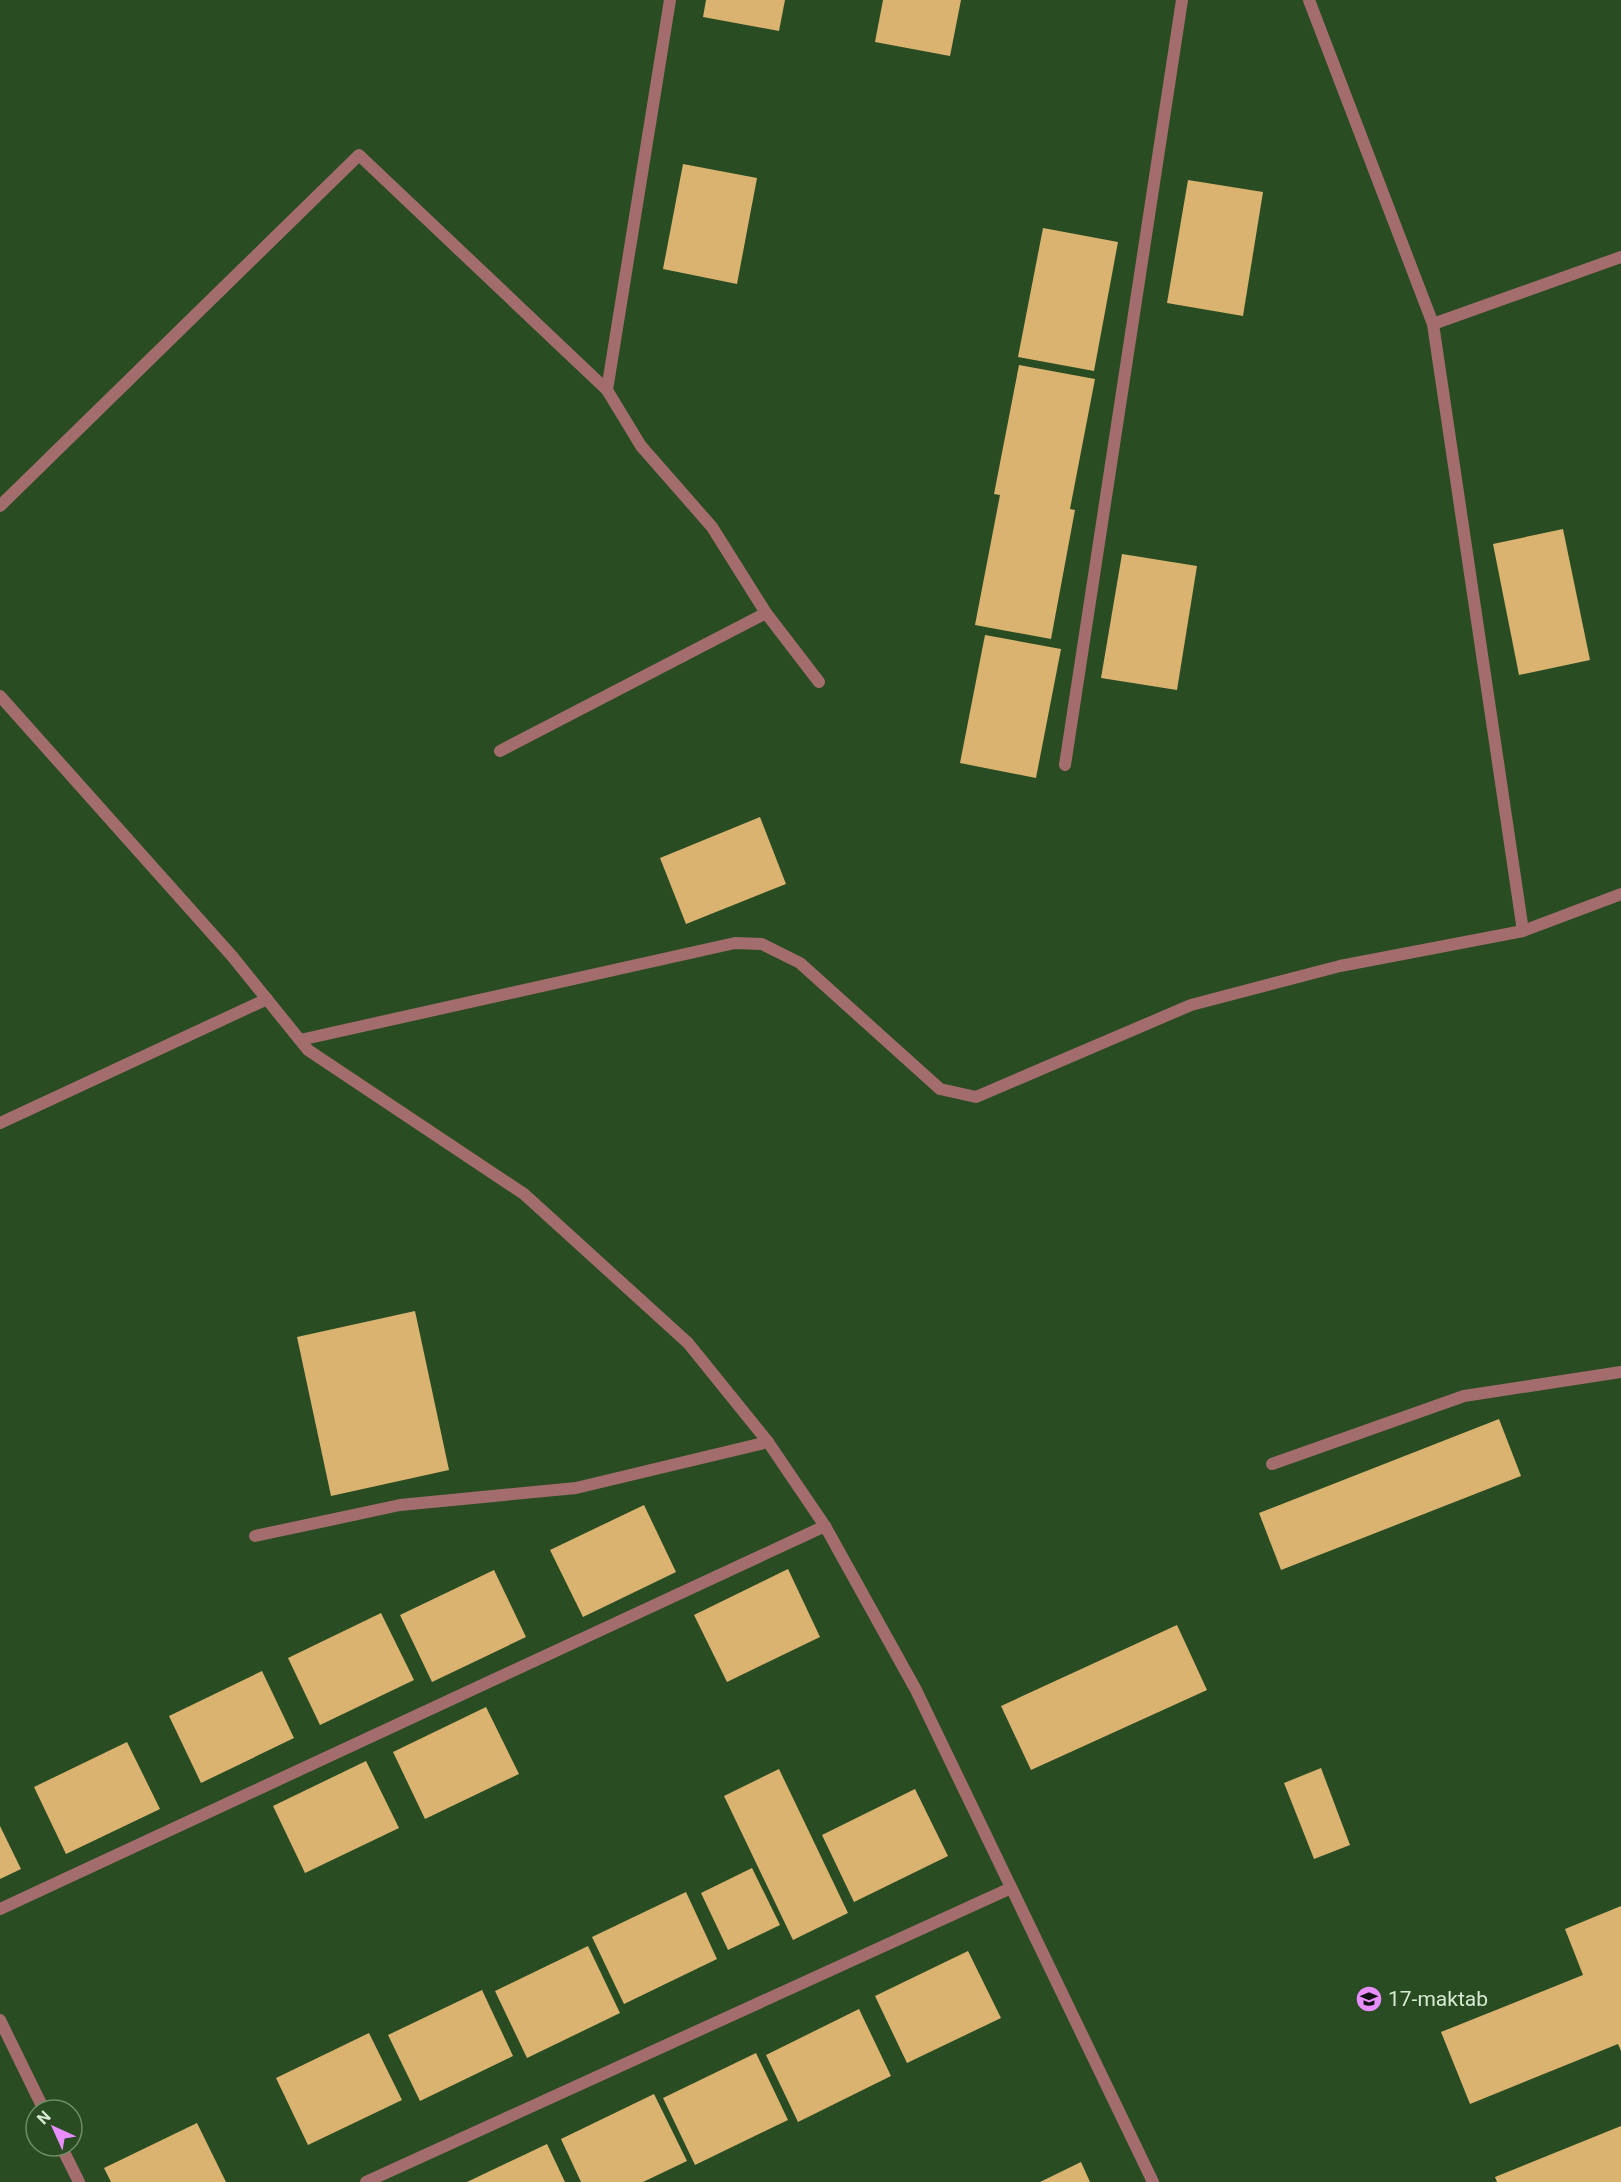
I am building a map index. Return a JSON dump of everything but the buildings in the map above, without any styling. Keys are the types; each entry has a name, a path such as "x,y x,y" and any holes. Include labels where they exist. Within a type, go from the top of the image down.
{"street":[{"path":"607,390 670,0"},
{"path":"1065,765 1182,0"},
{"path":"1309,0 1433,324 1523,931"},
{"path":"0,506 359,155 607,390 641,446 712,527 766,613 819,681"},
{"path":"1433,324 1621,257"},
{"path":"500,751 766,613"},
{"path":"0,696 232,956 308,1050 524,1194 688,1343 768,1442 825,1526 916,1690 1154,2182"},
{"path":"300,1040 735,943 762,944 800,963 940,1089 976,1097 1191,1005 1340,966 1523,931 1621,894"},
{"path":"0,1123 267,999"},
{"path":"1272,1464 1464,1396 1621,1372"},
{"path":"255,1536 399,1505 576,1488 768,1442"},
{"path":"0,1909 825,1526"},
{"path":"366,2182 1011,1888"},
{"path":"0,2020 38,2098"},
{"path":"67,2158 79,2182"}],"place":[{"name":"17-maktab","path":"1369,1999"}]}
